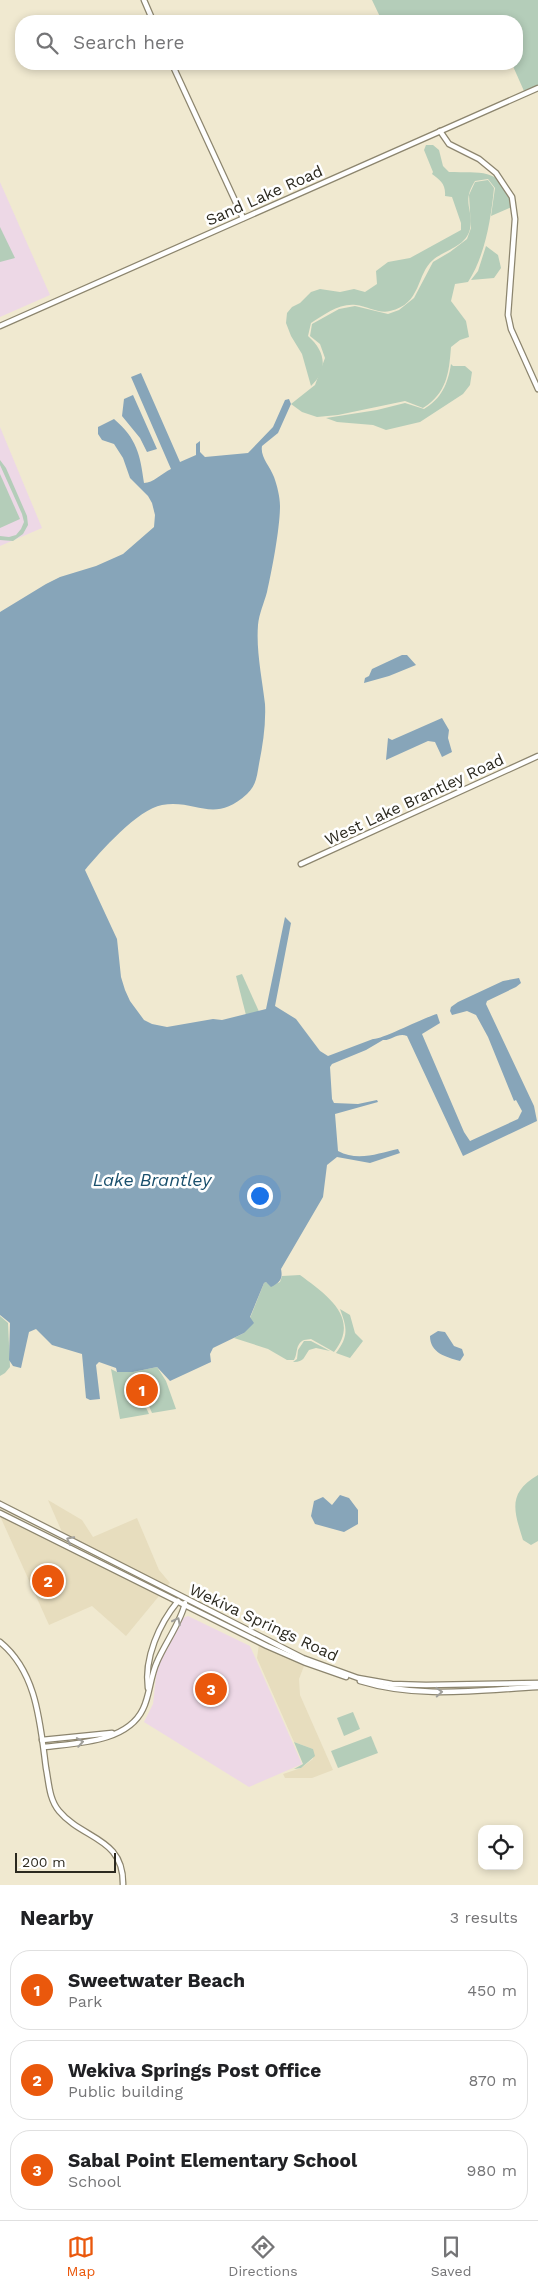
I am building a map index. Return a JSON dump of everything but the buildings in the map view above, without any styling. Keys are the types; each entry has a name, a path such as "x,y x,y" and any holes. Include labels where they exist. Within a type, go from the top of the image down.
{"street":[{"path":"144,0 150,15"},
{"path":"175,70 243,218"},
{"name":"Sand Lake Road","path":"0,326 538,88"},
{"path":"440,131 449,144 479,159 496,173 512,197 515,218 508,316 511,329 538,389"},
{"name":"West Lake Brantley Road","path":"301,864 538,756"},
{"name":"Wekiva Springs Road","path":"0,1504 303,1658 358,1678 392,1684 426,1685 538,1682"},
{"name":"Wekiva Springs Road","path":"0,1512 178,1602 306,1663 365,1682 430,1692 538,1687"},
{"path":"87,1556 90,1550"},
{"path":"126,1576 130,1570"},
{"path":"170,1598 173,1608"},
{"path":"44,1748 100,1739 128,1727 140,1715 148,1692 153,1671 185,1605 184,1599 173,1608 158,1636 147,1667 148,1692"},
{"path":"158,1636 158,1642 162,1651"},
{"path":"0,1642 15,1656 28,1678 36,1701 53,1802 66,1818 98,1838 110,1848 121,1868 122,1885"},
{"path":"42,1740 116,1733"}],"shaded area":[{"path":"0,182 50,295 0,317"},
{"path":"0,427 42,528 0,546"},
{"path":"48,1500 82,1520 93,1537 137,1518 159,1570 170,1583 167,1586 62,1532"},
{"path":"0,1516 159,1596 126,1636 92,1606 49,1625"},
{"path":"188,1616 250,1646 302,1764 249,1787 144,1722 153,1704 157,1668 183,1618"},
{"path":"259,1644 304,1666 299,1679 300,1695 333,1770 312,1778 285,1778 283,1774 301,1768 313,1759 313,1749 294,1742 257,1658"}],"green space":[{"path":"372,0 538,0 538,85 524,91 515,70 523,70 523,15 379,15"},
{"path":"426,145 433,145 439,150 443,166 449,172 481,173 497,179 508,194 512,207 491,216 495,188 488,179 475,181 468,201 471,222 468,235 459,244 433,260 408,302 386,312 356,305 344,306 332,310 311,323 308,336 318,348 323,360 321,373 311,386 302,354 291,336 286,323 287,313 292,307 300,303 311,292 320,289 340,292 354,289 365,292 377,284 376,271 388,262 410,258 461,230 461,223 452,197 445,196 443,185 432,174 433,172 424,150"},
{"path":"488,180 494,188 489,225 483,249 468,282 455,284 451,301 466,321 469,337 460,340 451,347 448,374 437,396 423,408 405,401 338,415 317,417 302,412 291,404 315,385 325,358 320,344 310,336 312,324 339,309 355,306 388,314 399,310 414,298 433,262 467,239 471,228 469,195 475,182"},
{"path":"0,227 15,258 0,262"},
{"path":"486,246 498,255 501,268 494,278 471,280 478,271"},
{"path":"451,364 453,366 465,366 472,372 470,385 463,394 420,422 386,430 373,425 337,422 326,418 377,410 405,403 424,409 435,401 443,390"},
{"path":"0,460 6,468 27,516 28,525 23,534 13,541 0,540 0,536 9,537 16,535 24,522 0,465"},
{"path":"0,474 20,519 0,528"},
{"path":"242,974 261,1016 247,1019 236,976"},
{"path":"300,1275 330,1299 342,1318 344,1328 341,1340 334,1352 311,1339 304,1340 298,1347 294,1360 287,1360 268,1349 234,1338 244,1333 264,1283 266,1282 271,1286 280,1282 282,1276"},
{"path":"340,1309 350,1315 355,1333 363,1341 350,1358 336,1353 343,1342 346,1332"},
{"path":"0,1316 8,1323 10,1367 0,1376"},
{"path":"304,1341 311,1341 330,1351 316,1348 309,1350 302,1360 293,1362 297,1359 298,1350"},
{"path":"157,1367 166,1381 176,1409 152,1413 146,1399 143,1401 149,1414 120,1419 111,1369 117,1372 133,1372"},
{"path":"538,1475 538,1541 531,1545 523,1540 517,1520 516,1503 521,1489"},
{"path":"353,1712 360,1729 344,1736 337,1718"},
{"path":"371,1736 378,1753 338,1768 331,1751"},
{"path":"294,1742 313,1749 315,1756 301,1768 294,1769 303,1764"}],"water":[{"name":"Lake Brantley","path":"141,373 180,462 196,455 196,444 200,441 200,452 205,457 248,453 273,427 285,400 289,399 291,404 278,433 262,446 264,458 276,484 280,506 279,526 273,561 258,625 265,719 262,749 254,784 247,794 224,808 214,810 174,804 152,808 120,832 85,870 117,939 121,977 130,1001 144,1020 167,1027 213,1019 222,1020 266,1009 285,917 291,923 275,1006 296,1019 320,1051 328,1056 385,1036 437,1014 440,1023 422,1034 464,1132 470,1141 518,1119 522,1111 516,1100 514,1101 488,1037 476,1015 467,1011 452,1015 451,1007 503,981 519,978 521,983 516,987 487,1001 486,1004 534,1106 537,1121 463,1156 407,1036 401,1035 383,1040 366,1050 332,1064 330,1067 332,1099 334,1103 358,1104 377,1100 378,1102 335,1114 338,1151 353,1156 376,1154 398,1149 400,1153 370,1163 337,1157 327,1165 323,1197 281,1269 282,1275 280,1280 271,1287 266,1282 264,1283 250,1317 254,1323 244,1333 213,1348 210,1354 211,1362 170,1381 157,1367 133,1372 117,1372 116,1368 99,1362 96,1365 100,1399 90,1400 86,1398 82,1354 52,1345 36,1329 29,1332 21,1368 13,1366 9,1360 10,1323 0,1315 0,612 60,577 96,566 123,554 154,527 155,515 148,496 130,478 123,458 114,444 102,440 98,434 98,427 114,419 122,426 133,440 139,455 144,483 154,480 171,469 131,377"},
{"path":"133,395 157,449 147,452 140,438 122,416 124,399"},
{"path":"402,655 407,655 416,665 389,676 364,683 365,678 369,676 372,669"},
{"path":"442,718 449,730 448,738 452,752 442,757 435,742 428,741 386,760 388,738 392,740"},
{"path":"438,1331 445,1332 454,1346 462,1349 464,1355 460,1361 449,1358 433,1347 430,1336"},
{"path":"340,1495 349,1498 358,1510 358,1524 344,1532 315,1524 311,1516 314,1501 323,1497 332,1505"}],"place":[{"name":"Sweetwater Beach","path":"142,1390"},
{"name":"Wekiva Springs Post Office","path":"48,1581"},
{"name":"Sabal Point Elementary School","path":"211,1689"}]}
